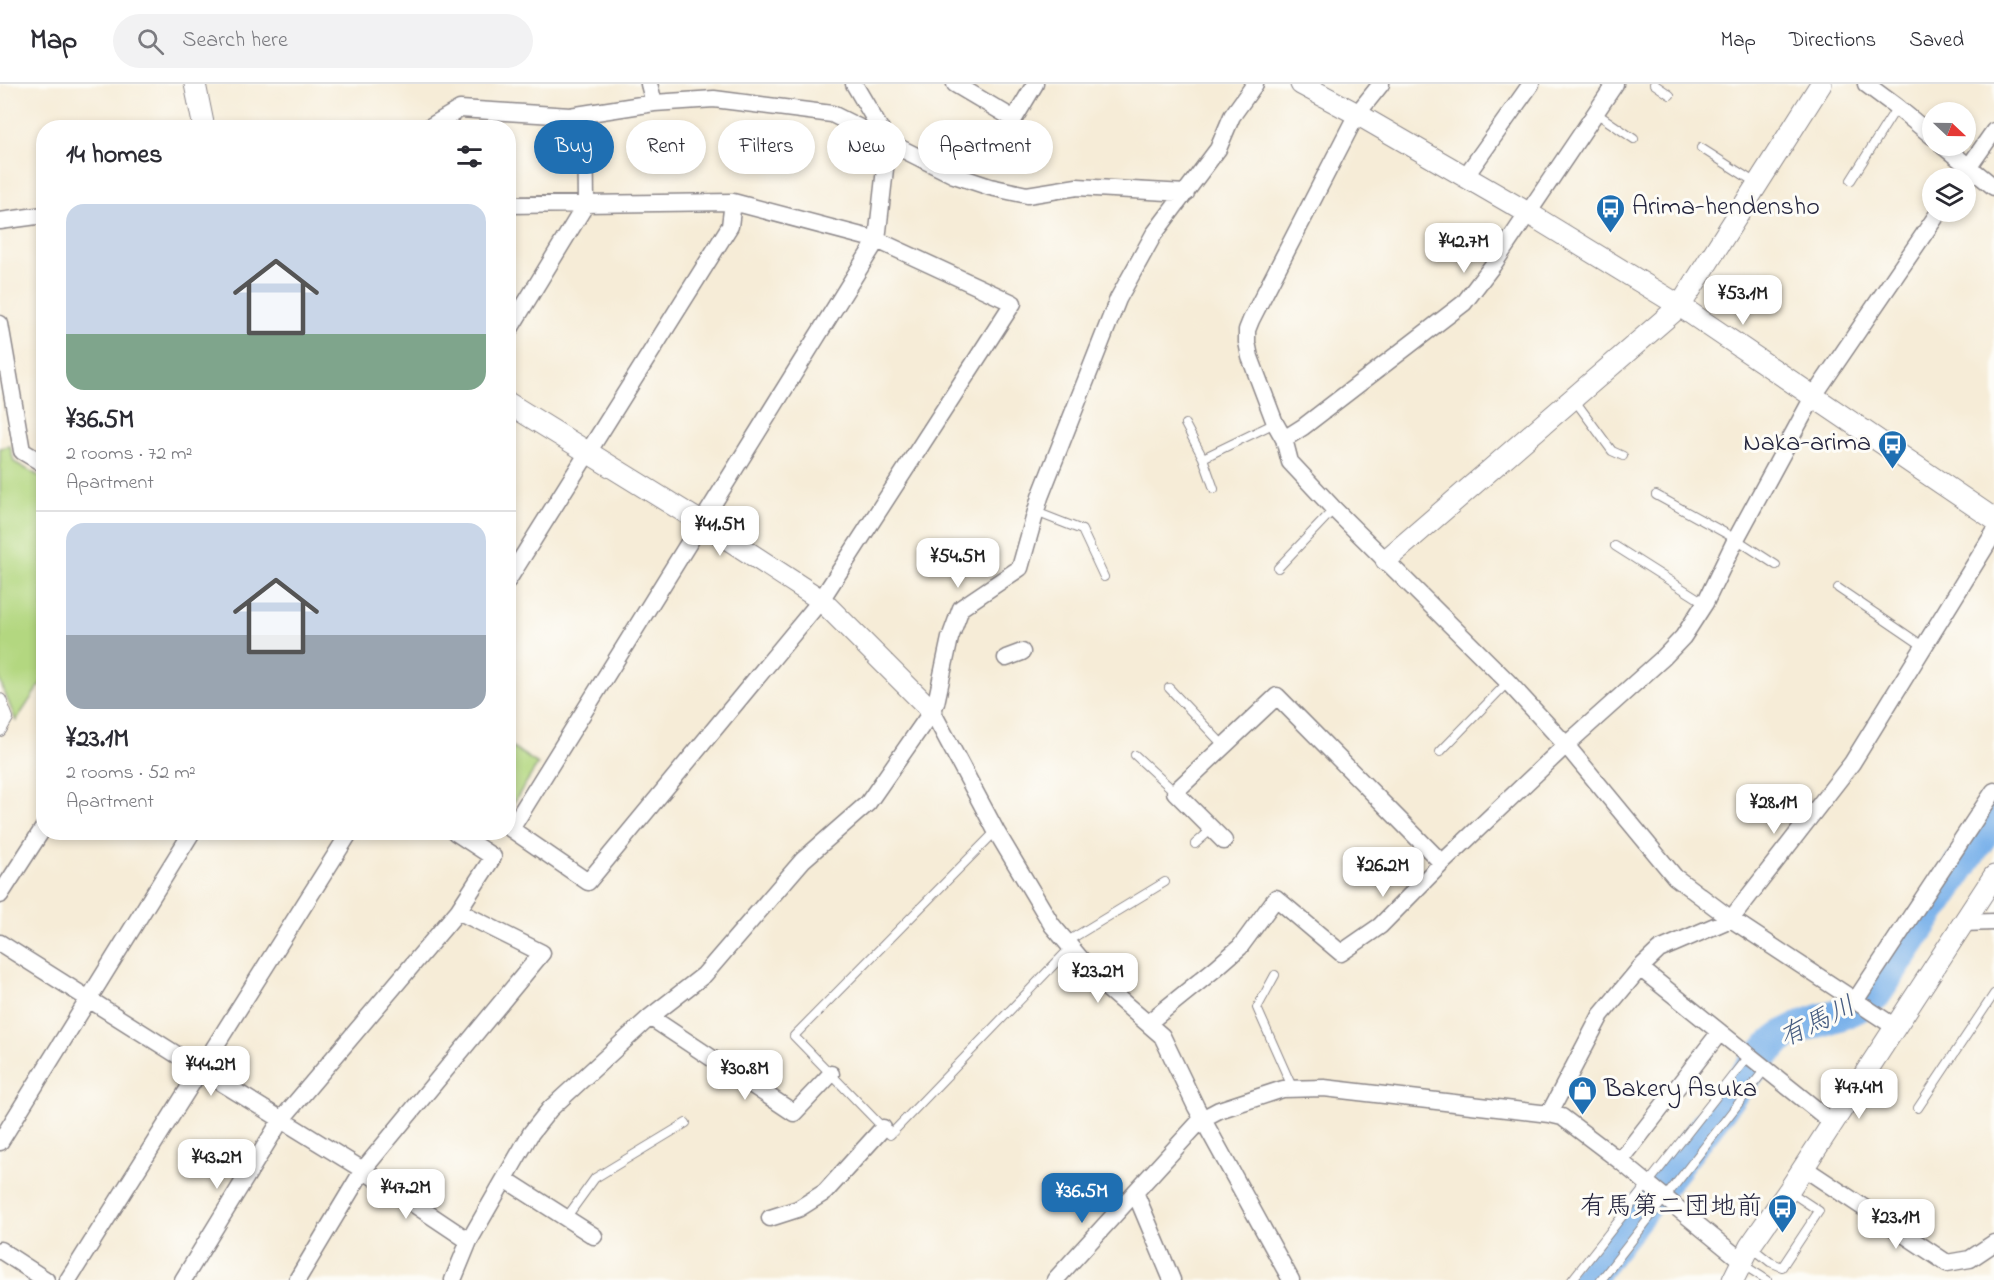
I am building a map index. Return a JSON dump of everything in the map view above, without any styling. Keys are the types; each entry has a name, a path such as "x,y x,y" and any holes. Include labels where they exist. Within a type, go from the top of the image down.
{"street":[{"path":"195,84 202,120"},
{"path":"650,84 654,103"},
{"path":"854,84 875,120"},
{"path":"955,84 1014,119 1035,84"},
{"path":"453,1280 469,1241 531,1133 550,1108 650,1017 704,975 803,860 868,802 932,711 936,703 950,638 961,609 1020,568 1036,512 1119,299 1154,234 1218,149 1232,116 1255,84"},
{"path":"1301,84 1527,213 1680,306 1994,519"},
{"path":"1381,84 1357,114 1247,330 1246,342 1250,357 1275,423 1284,439 1290,462 1334,509 1508,682 1566,745 1675,878 1731,919 1895,1027"},
{"path":"1465,177 1531,84"},
{"path":"1284,439 1303,427 1464,303 1494,265 1615,84"},
{"path":"1386,560 1680,306 1821,84"},
{"path":"1866,84 1922,128"},
{"path":"442,120 460,110 570,116 654,103 714,99 832,114 844,120"},
{"path":"516,319 586,204 585,114"},
{"path":"1968,168 1994,131"},
{"path":"906,151 954,175 990,187 1027,195 1077,187 1186,193"},
{"path":"1951,156 1961,168"},
{"path":"516,821 877,240 884,174"},
{"path":"1976,178 1994,187"},
{"path":"516,567 730,226 733,202"},
{"path":"516,206 733,202 877,240 1012,303 821,600 588,882 516,832"},
{"path":"0,221 36,216"},
{"path":"1148,1023 1240,947 1276,898 1341,953 1380,926 1442,863 1566,745 1663,658 1683,637 1704,603 1814,397 1932,222"},
{"path":"0,324 22,450 36,459"},
{"path":"516,408 821,600 932,711 996,831 1052,925 1102,984 1162,1036 1202,1119 1291,1280"},
{"path":"1549,1114 1601,1015 1640,968 1659,950 1731,919 1852,763 1994,533"},
{"path":"1005,658 1022,652"},
{"path":"1218,835 1175,792 1277,696 1442,863"},
{"path":"0,700 7,718 0,730"},
{"path":"1856,1001 1994,791"},
{"path":"0,896 36,840"},
{"path":"0,1142 187,840"},
{"path":"68,1280 345,840"},
{"path":"183,1280 281,1120 458,911 493,857 467,840"},
{"path":"1055,1280 1202,1119 1219,1110 1283,1089 1324,1088 1549,1114 1562,1118 1620,1161 1741,1262 1994,876"},
{"path":"297,1280 363,1170 542,953 458,911"},
{"path":"1962,923 1994,922"},
{"path":"0,943 363,1170 469,1241"},
{"path":"1640,968 1833,1123"},
{"path":"650,1017 794,1113 831,1074"},
{"path":"1620,1161 1720,1032"},
{"path":"770,1218 798,1209 825,1192 883,1128"},
{"path":"1804,1168 1947,1263 1970,1259 1994,1243"},
{"path":"505,1179 594,1236"},
{"path":"1135,1192 1172,1280"},
{"path":"0,1250 46,1280"}],"lane":[{"path":"1654,84 1671,95"},
{"path":"1851,180 1897,107"},
{"path":"1596,113 1634,139"},
{"path":"1701,148 1757,184"},
{"path":"1573,398 1612,451 1623,456"},
{"path":"1203,458 1275,423"},
{"path":"1185,424 1203,458 1214,489"},
{"path":"1656,495 1737,539 1776,565"},
{"path":"1278,568 1334,509"},
{"path":"1036,512 1082,530 1104,577"},
{"path":"1615,546 1704,603"},
{"path":"1838,588 1923,646"},
{"path":"1440,752 1508,682"},
{"path":"1169,688 1224,746"},
{"path":"1135,755 1175,792"},
{"path":"996,831 794,1036 890,1135 1069,945 1165,882"},
{"path":"1195,844 1218,835"},
{"path":"1275,975 1257,1008 1293,1089"},
{"path":"1918,1108 1994,994"},
{"path":"1572,1280 1750,1056"},
{"path":"1601,1280 1765,1068"},
{"path":"566,1218 595,1178 686,1123"},
{"path":"1741,1262 1770,1262 1782,1267 1819,1211 1789,1190"},
{"path":"1741,1262 1767,1280"}],"green space":[{"path":"10,446 14,462 36,474 36,691 16,721 0,681 0,448"},
{"path":"516,750 538,764 516,799"}],"waterway":[{"name":"有馬川","path":"1587,1280 1770,1047 1791,1032 1844,1013 1875,994 1994,816"}],"place":[{"name":"Arima-hendensho","path":"1611,234"},
{"name":"Naka-arima","path":"1892,470"},
{"name":"Bakery Asuka","path":"1583,1116"},
{"name":"有馬第二団地前","path":"1783,1234"}]}
